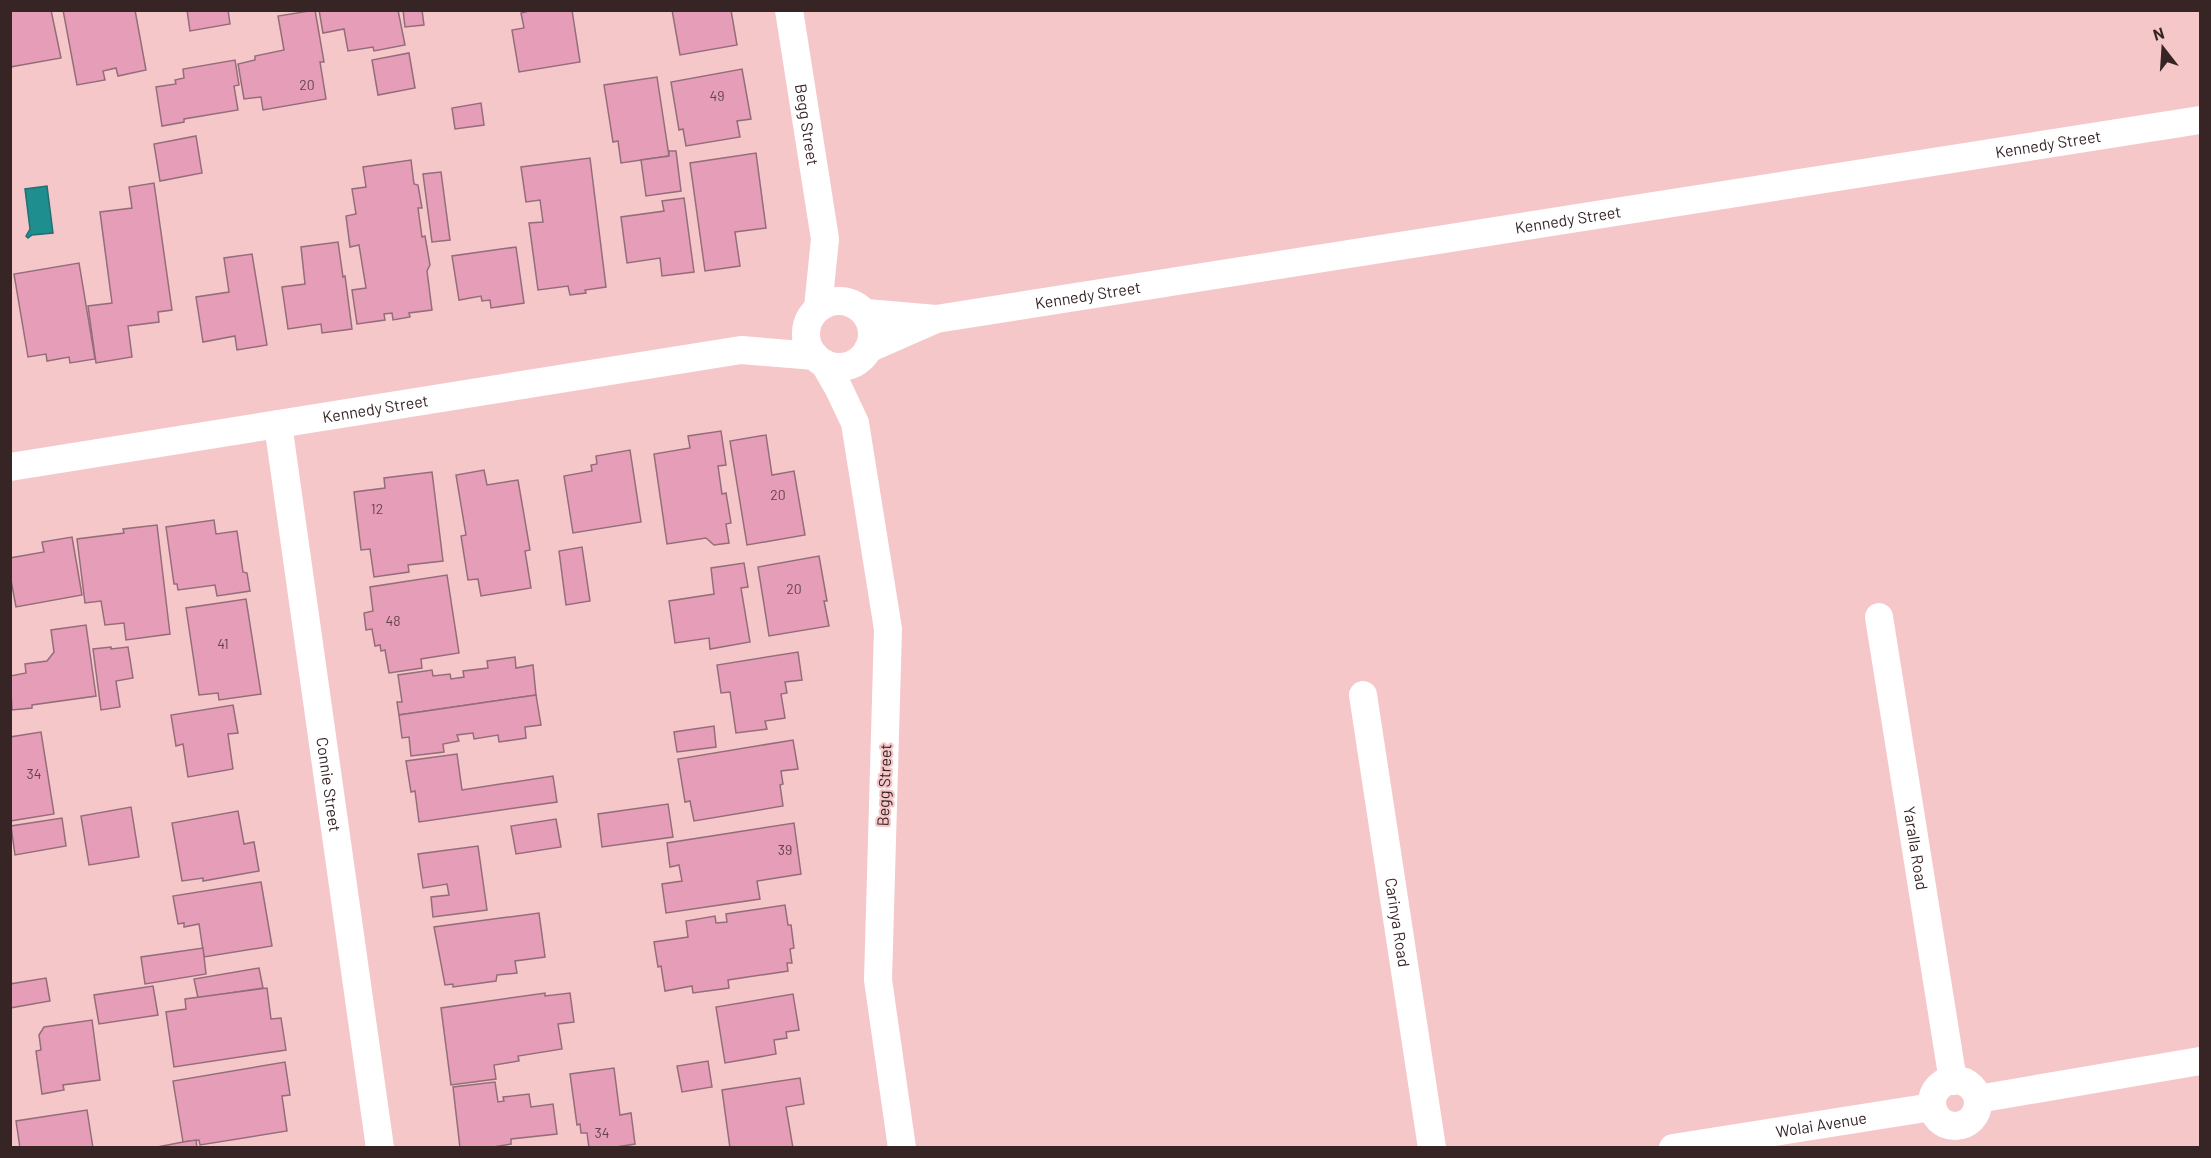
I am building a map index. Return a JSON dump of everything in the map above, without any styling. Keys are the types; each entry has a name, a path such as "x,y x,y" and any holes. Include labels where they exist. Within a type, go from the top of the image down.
{"street":[{"name":"Begg Street","path":"789,10 825,238 859,308"},
{"name":"Kennedy Street","path":"865,353 936,319 2200,120"},
{"name":"Begg Street","path":"814,313 825,238"},
{"path":"835,301 844,301 859,308 872,331 865,353 844,366 834,366 820,360 809,348 807,339 807,328 814,313 835,301"},
{"name":"Kennedy Street","path":"859,308 936,319"},
{"name":"Kennedy Street","path":"10,466 741,350 786,332 814,313"},
{"name":"Kennedy Street","path":"741,350 820,360"},
{"name":"Begg Street","path":"855,423 865,353"},
{"name":"Begg Street","path":"820,360 839,388 855,423 888,629 878,980 902,1148"},
{"name":"Connie Street","path":"278,423 380,1148"},
{"name":"Yaralla Road","path":"1879,617 1953,1081"},
{"name":"Carinya Road","path":"1363,695 1432,1148"},
{"path":"1978,1099 2200,1061"},
{"path":"1959,1080 1972,1087 1978,1099 1976,1114 1966,1124 1960,1137 1939,1119 1932,1107 1935,1092 1939,1087 1953,1081 1959,1080"},
{"name":"Wolai Avenue","path":"1673,1148 1932,1107"}],"water":[{"path":"47,186 53,233 32,235 28,238 26,236 30,229 25,189"}],"building":[{"path":"10,10 51,10 61,58 10,67"},
{"path":"63,10 135,10 146,70 118,76 116,68 103,71 105,80 77,85"},
{"path":"187,10 228,10 230,24 190,31"},
{"path":"315,10 324,62 320,62 326,99 263,110 261,97 244,99 238,64 255,60 255,56 284,50 278,16"},
{"path":"319,10 398,10 405,45 374,51 373,47 348,51 344,29 323,33"},
{"path":"403,10 422,10 424,25 405,27"},
{"path":"533,10 572,10 580,62 519,72 512,30 524,28 521,13"},
{"path":"672,10 731,10 737,45 680,55"},
{"path":"409,53 415,88 378,95 372,60"},
{"path":"235,60 239,85 234,86 238,110 184,119 184,122 162,126 156,87 176,84 175,80 184,78 183,69"},
{"path":"742,69 751,119 737,121 740,137 686,146 683,129 679,130 671,82"},
{"path":"657,77 669,156 621,163 618,141 613,142 604,85"},
{"path":"481,103 484,125 455,129 452,108"},
{"path":"196,136 202,173 160,181 154,144"},
{"path":"669,151 676,151 681,191 646,196 641,160 669,156"},
{"path":"756,153 766,228 735,232 740,266 705,271 690,163"},
{"path":"590,158 606,287 570,295 568,286 538,290 529,223 543,222 540,200 526,202 521,167"},
{"path":"411,160 414,184 418,185 422,208 418,208 422,237 425,236 430,265 427,271 432,310 409,313 410,317 393,320 392,313 384,314 385,320 357,324 352,290 366,288 359,245 350,247 346,216 356,214 352,189 366,187 363,167"},
{"path":"441,172 450,240 432,242 423,174"},
{"path":"154,183 172,310 158,312 159,322 128,326 132,357 96,363 88,306 112,303 100,212 132,208 129,187"},
{"path":"684,198 694,272 662,276 660,258 627,263 621,217 664,211 662,201"},
{"path":"338,242 352,329 322,333 321,324 288,329 282,287 305,284 301,247"},
{"path":"516,247 524,303 491,308 490,300 482,301 481,296 459,300 452,256"},
{"path":"252,254 267,345 237,350 235,336 203,342 196,297 229,292 224,258"},
{"path":"79,263 95,359 70,363 69,357 47,361 46,354 28,357 14,274"},
{"path":"721,431 726,465 718,466 722,494 726,493 731,523 726,524 729,543 714,545 706,538 667,544 654,454 690,448 688,436"},
{"path":"766,435 772,475 794,471 805,535 747,545 730,441"},
{"path":"630,450 641,522 573,533 564,476 592,471 591,465 597,464 596,456"},
{"path":"484,470 487,485 518,480 530,550 525,551 531,588 481,596 478,579 468,580 461,536 466,535 456,475"},
{"path":"432,472 443,561 408,565 409,572 374,577 370,549 361,550 354,492 385,488 384,478"},
{"path":"214,520 216,534 237,531 243,572 247,573 250,591 217,596 215,585 178,590 177,584 174,584 166,527"},
{"path":"157,525 170,634 126,640 124,623 105,625 101,601 85,603 77,539 124,533 123,529"},
{"path":"72,537 82,595 16,607 10,575 10,558 44,552 42,542"},
{"path":"582,547 590,601 566,605 559,551"},
{"path":"819,556 829,626 769,636 758,567"},
{"path":"744,563 748,587 741,588 750,642 710,649 709,638 675,643 669,601 714,594 711,568"},
{"path":"447,575 459,653 421,659 422,668 389,673 385,650 381,651 380,645 375,646 372,629 366,630 364,613 373,611 370,587"},
{"path":"246,599 261,694 219,700 218,693 199,695 186,608"},
{"path":"86,625 96,696 12,710 10,676 26,673 25,664 47,661 54,652 51,630"},
{"path":"111,647 111,649 128,647 133,678 116,681 120,707 101,710 93,649"},
{"path":"798,652 802,680 785,682 787,693 781,694 785,718 765,721 767,729 736,733 730,692 721,693 717,665"},
{"path":"515,657 516,668 533,665 536,695 399,715 397,702 402,702 398,675 432,670 433,676 450,674 451,679 464,677 463,671 488,668 487,661"},
{"path":"536,695 541,725 525,727 526,738 499,742 498,735 474,739 473,733 457,735 459,741 443,744 444,752 411,756 409,737 402,738 399,715"},
{"path":"233,705 238,733 228,734 233,769 188,777 183,744 176,746 171,715"},
{"path":"714,726 716,747 677,752 674,732"},
{"path":"41,732 54,814 10,821 10,737"},
{"path":"793,740 798,769 781,771 783,806 694,821 690,801 685,802 678,759"},
{"path":"457,754 462,790 553,776 557,802 419,822 415,791 411,792 406,761"},
{"path":"668,804 673,837 602,847 598,814"},
{"path":"131,807 139,857 89,865 81,816"},
{"path":"238,811 244,844 254,842 259,871 203,881 203,878 182,881 172,823"},
{"path":"62,818 66,846 15,855 11,826"},
{"path":"556,819 561,847 516,854 511,826"},
{"path":"794,823 801,874 757,881 760,899 666,913 662,884 682,881 679,865 670,867 667,843"},
{"path":"478,846 487,910 433,917 431,897 449,895 447,884 423,888 418,854"},
{"path":"261,882 272,946 204,957 199,924 184,927 184,923 178,924 173,896"},
{"path":"785,905 794,948 790,949 792,963 787,963 788,971 728,980 729,988 693,993 692,986 665,991 654,942 688,937 686,921 715,916 716,923 727,922 726,914"},
{"path":"539,913 545,957 515,961 517,973 497,975 496,981 453,987 453,984 445,985 434,927"},
{"path":"203,948 206,974 145,984 141,957"},
{"path":"259,968 263,988 198,998 194,979"},
{"path":"46,978 50,1001 10,1008 10,984"},
{"path":"153,986 158,1015 99,1024 94,995"},
{"path":"267,988 271,1019 281,1018 286,1050 174,1067 166,1012 186,1009 185,999"},
{"path":"545,993 545,996 570,993 574,1022 558,1024 562,1049 518,1056 519,1061 494,1065 496,1079 451,1085 441,1008"},
{"path":"793,994 799,1030 786,1032 787,1038 774,1040 776,1054 725,1063 716,1007"},
{"path":"92,1020 100,1080 63,1085 64,1090 42,1094 36,1051 41,1050 39,1035 44,1027"},
{"path":"708,1061 712,1087 682,1092 677,1066"},
{"path":"285,1062 290,1095 282,1096 287,1131 200,1145 199,1140 183,1142 173,1081"},
{"path":"614,1068 620,1115 631,1113 635,1144 610,1148 589,1148 587,1133 581,1133 580,1124 577,1125 570,1074"},
{"path":"800,1078 804,1104 786,1107 793,1148 730,1148 722,1090"},
{"path":"495,1082 498,1102 504,1101 503,1097 529,1094 531,1107 553,1104 557,1134 511,1139 511,1144 487,1148 460,1148 453,1087"},
{"path":"87,1110 93,1148 20,1148 16,1121"},
{"path":"196,1140 197,1148 152,1148 183,1142"}]}
